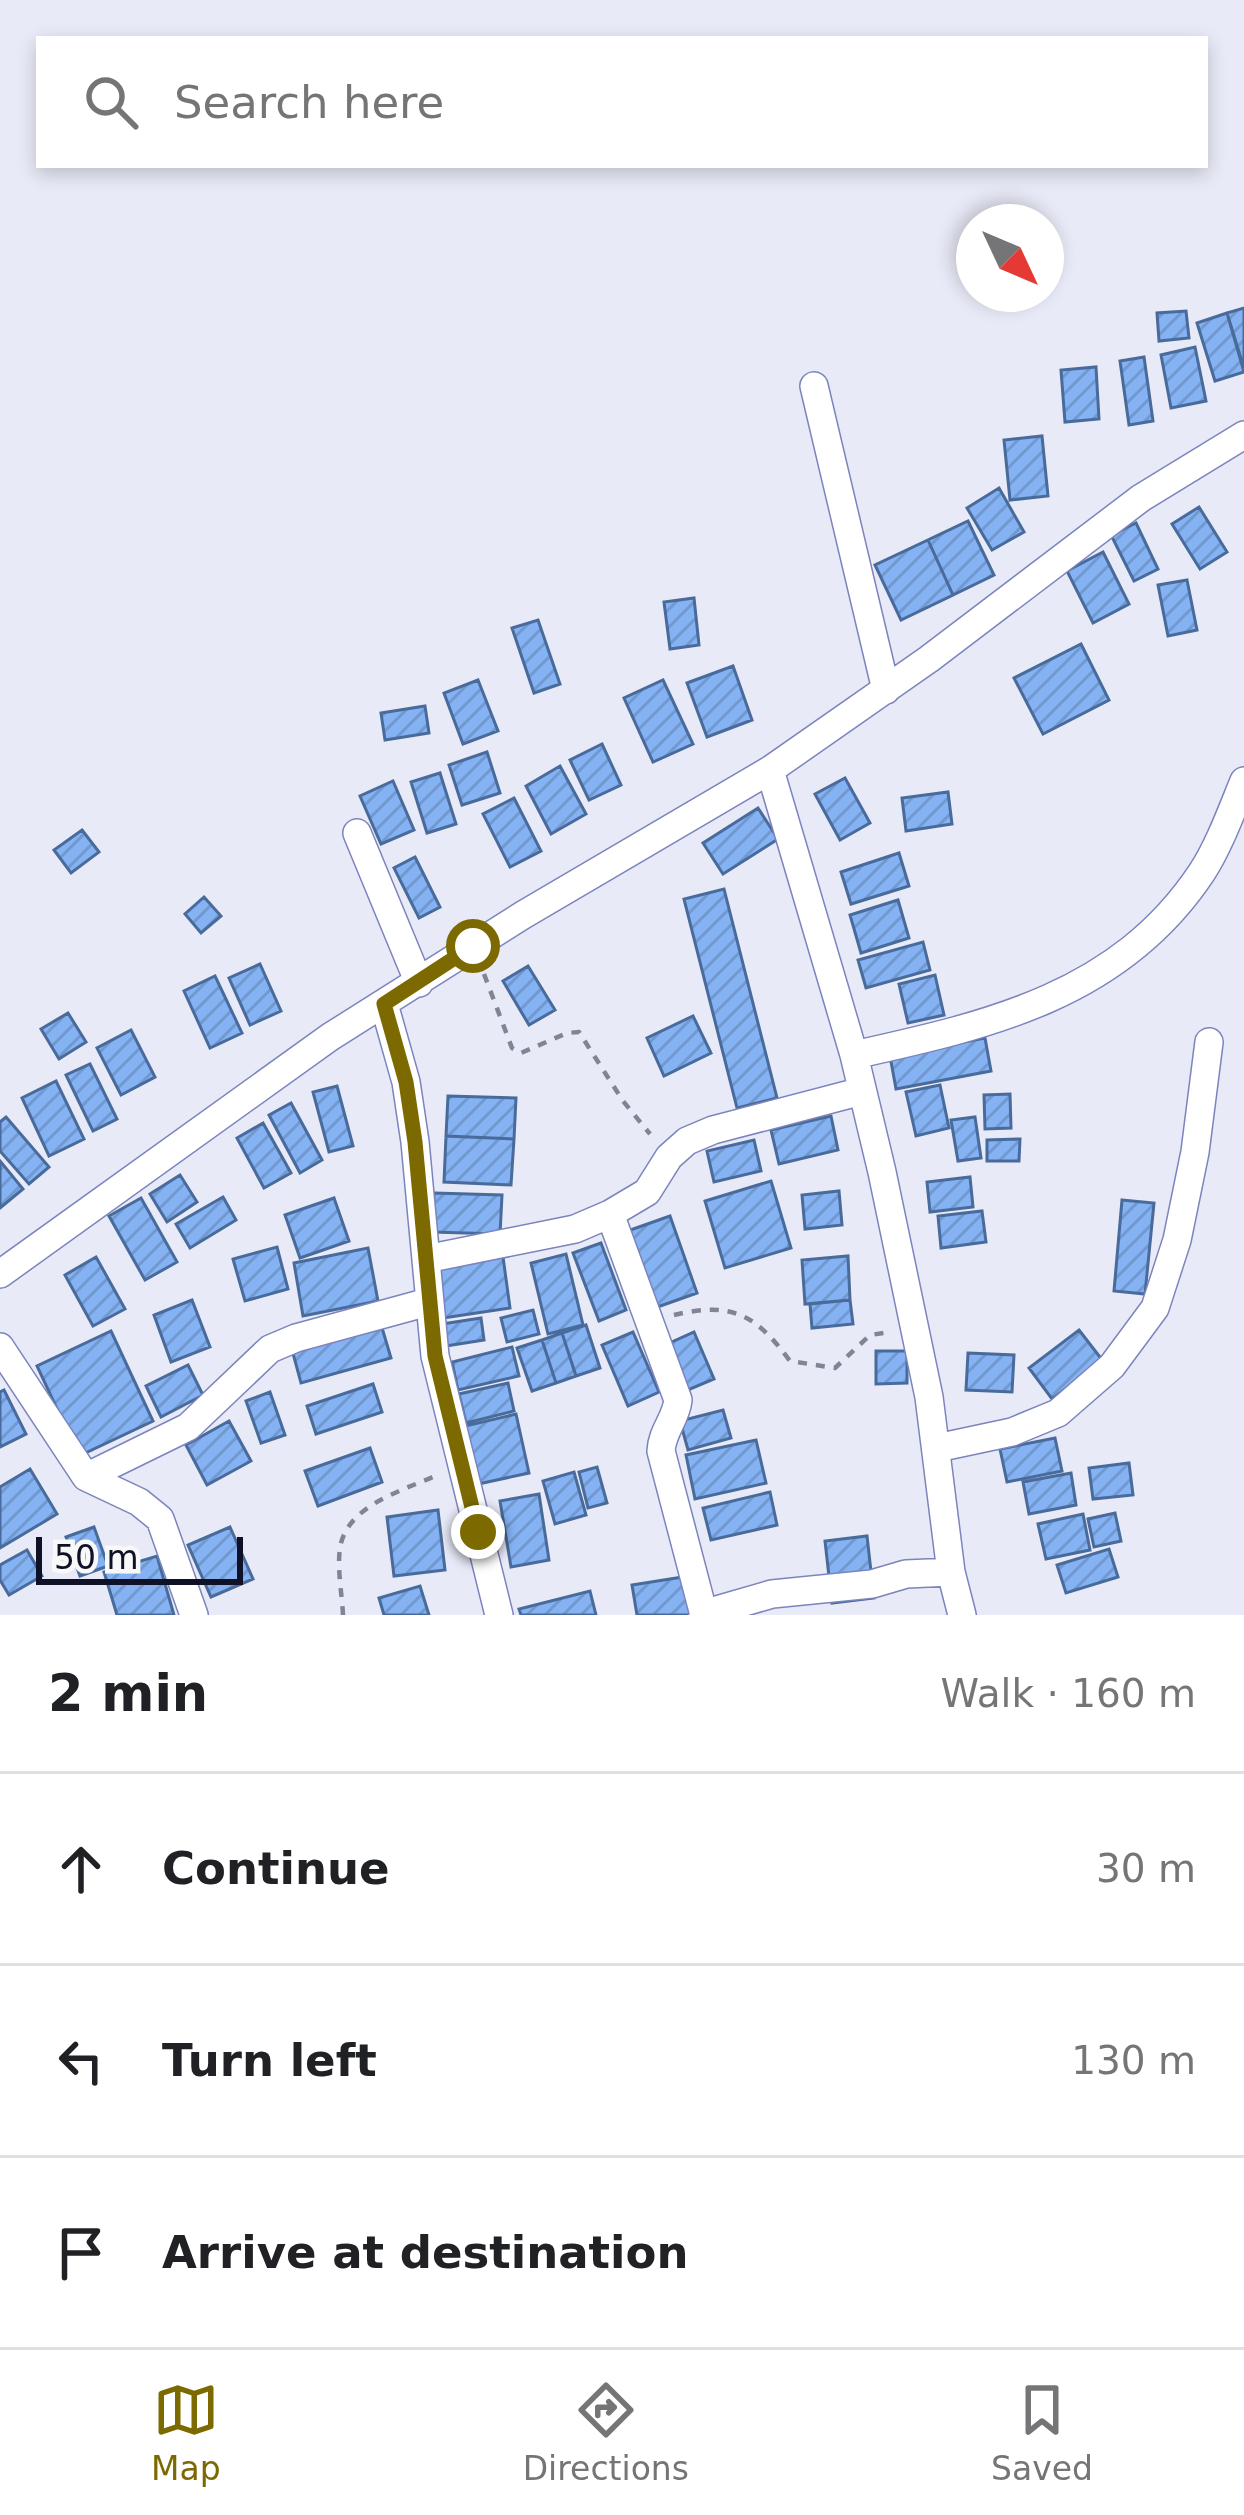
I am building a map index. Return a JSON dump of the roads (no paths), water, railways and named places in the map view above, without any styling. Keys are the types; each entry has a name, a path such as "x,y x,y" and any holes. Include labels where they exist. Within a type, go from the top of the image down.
{"street":[{"path":"814,386 886,690"},
{"path":"0,1274 330,1037 652,836 770,770 886,690 1141,498 1244,435"},
{"path":"770,770 854,1055 914,1328 937,1448 951,1573 962,1615"},
{"path":"854,1055 977,1028 1060,996 1127,950 1177,904 1204,869 1244,781"},
{"path":"357,833 418,983"},
{"path":"384,1004 412,1122 435,1356 499,1615"},
{"path":"937,1448 1012,1432 1058,1414 1112,1366 1155,1308 1177,1240 1191,1174 1208,1042"},
{"path":"426,1259 575,1229 647,1192 669,1157 687,1141 862,1091"},
{"path":"610,1214 677,1400 661,1450 704,1615 772,1594 872,1584 906,1574 951,1573"},
{"path":"86,1477 188,1427 270,1349 428,1302"},
{"path":"0,1347 86,1477 139,1502 160,1519 194,1615"}]}
